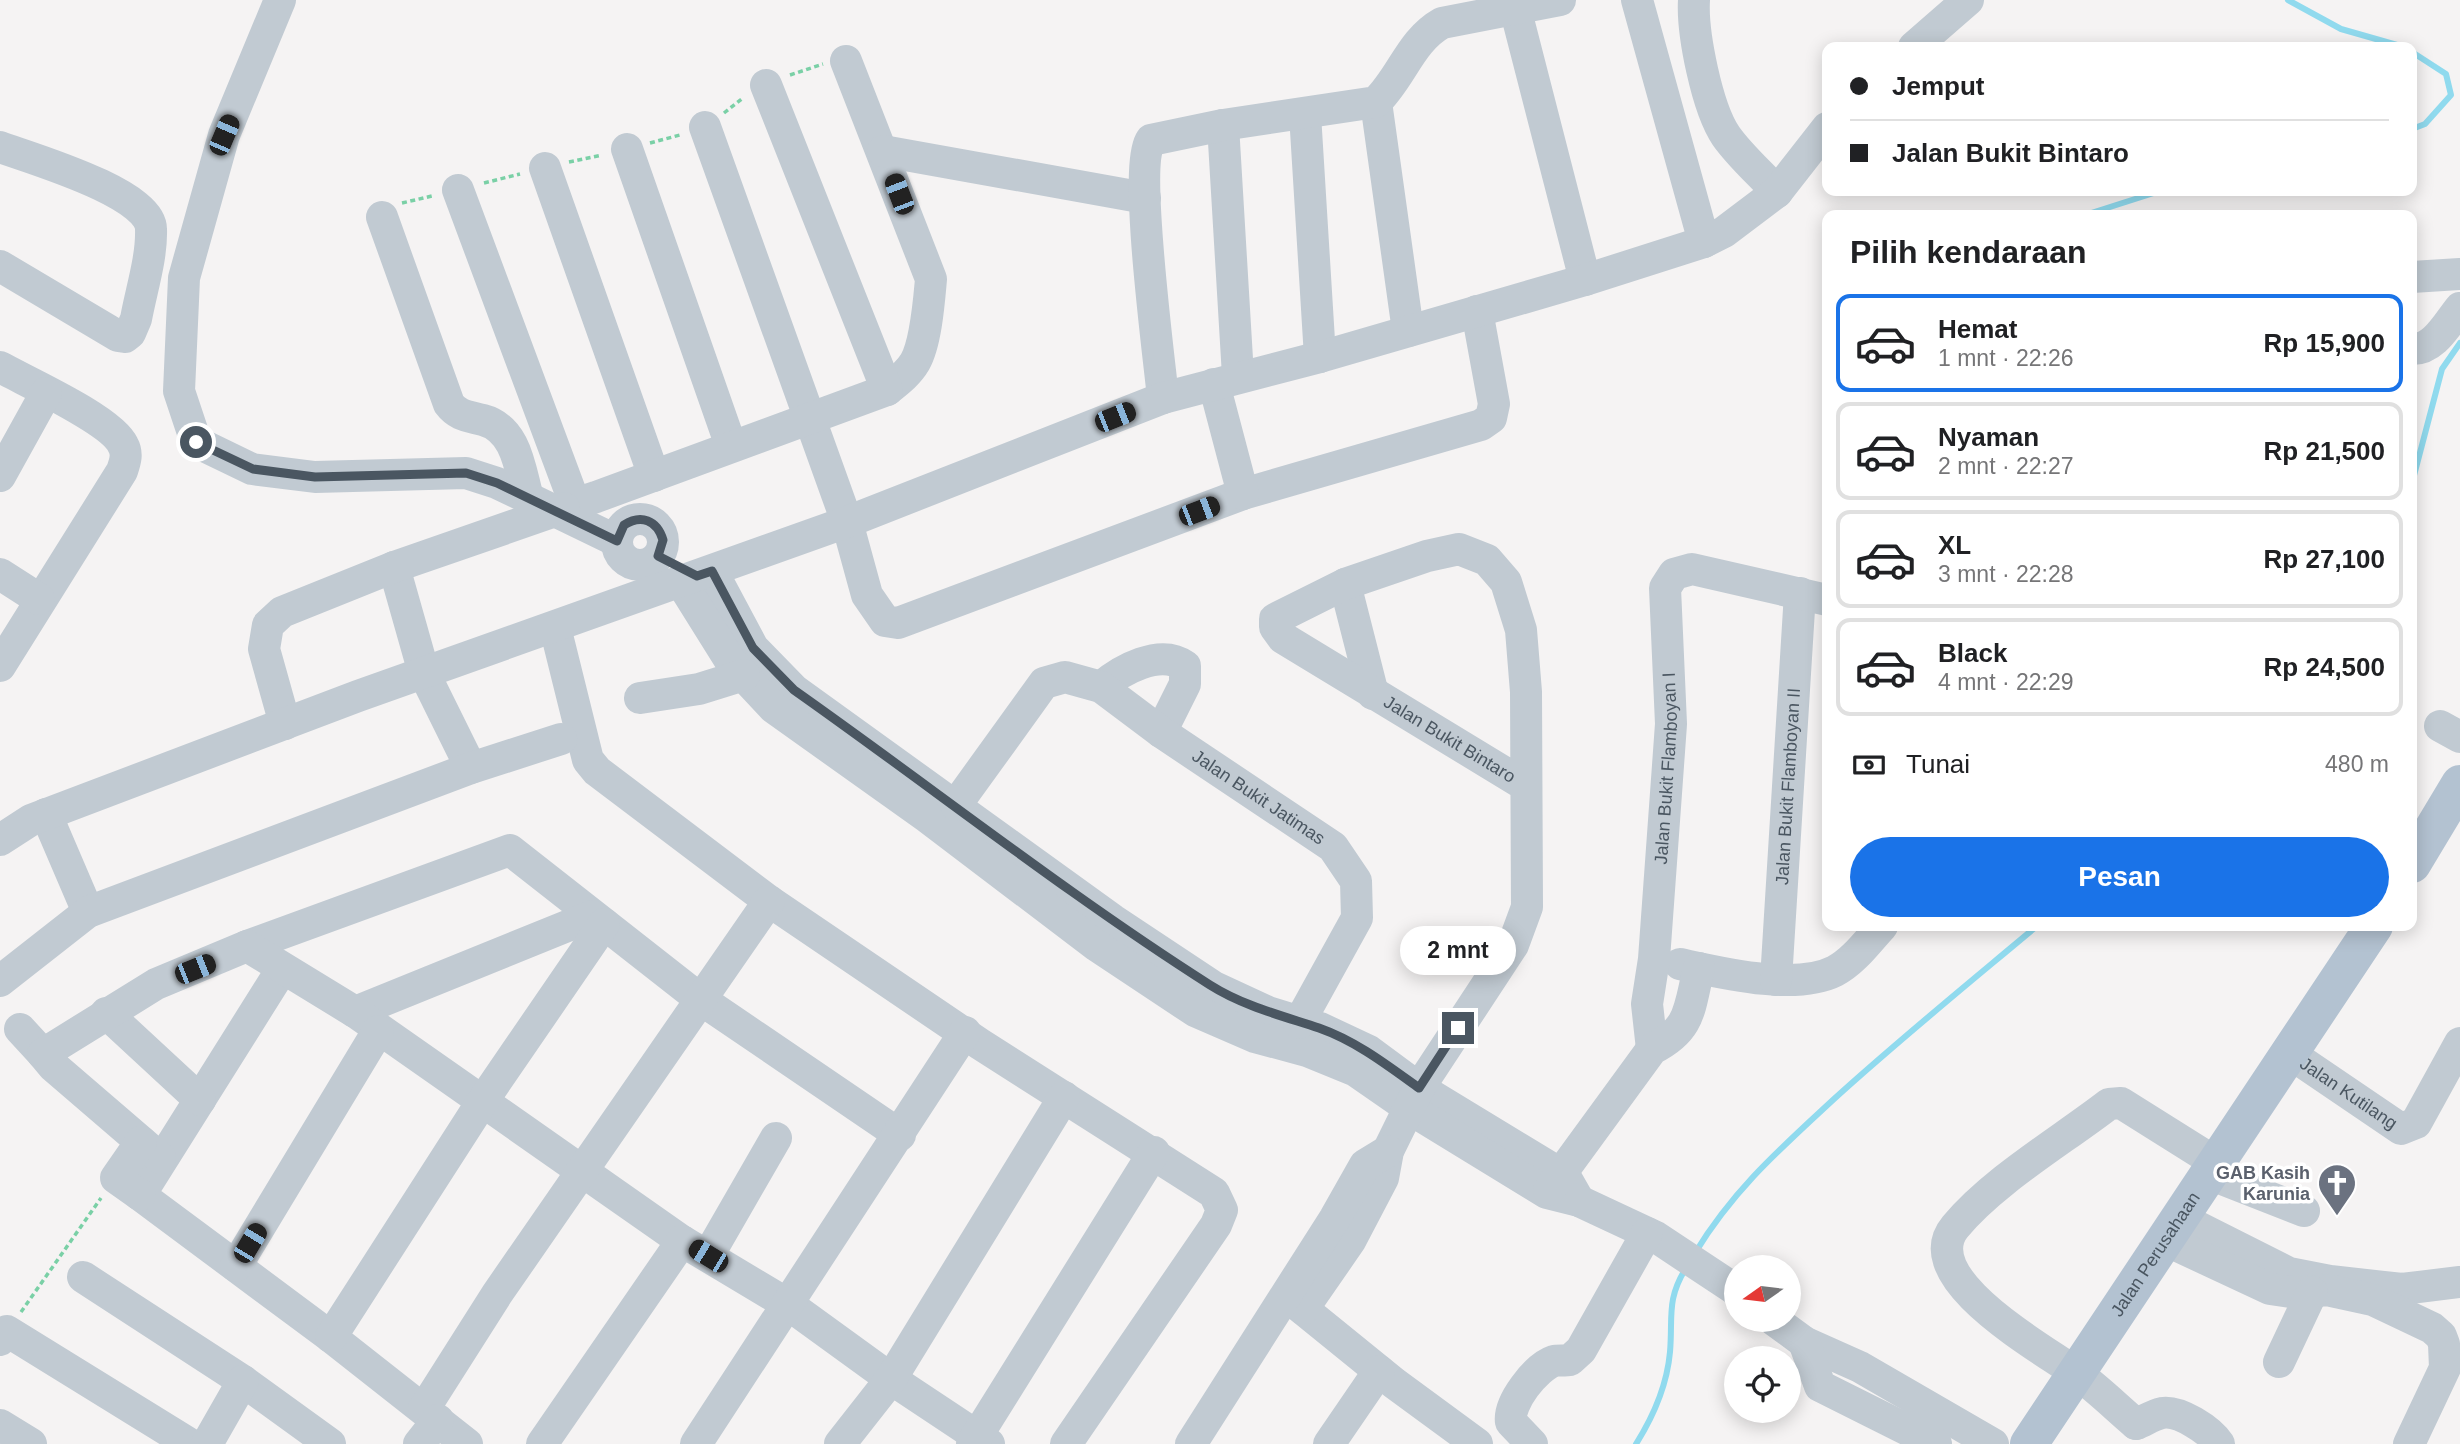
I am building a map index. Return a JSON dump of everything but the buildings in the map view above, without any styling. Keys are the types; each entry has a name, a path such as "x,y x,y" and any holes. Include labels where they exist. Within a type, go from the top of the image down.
{"main road":[{"path":"2417,856 2460,784"},
{"name":"Jalan Perusahaan","path":"2029,1444 2371,931"}],"street":[{"path":"280,0 224,135 184,278 179,391 196,442 253,469 315,477 466,473 552,504 617,541 624,525 640,519 656,524 663,540 658,556 697,577 753,648 794,690 816,723 927,817 1105,933 1214,987 1299,1023 1320,1028 1369,1051 1553,1183 1567,1180 1579,1201 1652,1235 1724,1281"},
{"path":"1163,398 1145,198 1145,156 1151,140 1223,125 1376,102 1391,86 1415,45 1429,30 1442,23 1514,4 1560,0"},
{"path":"1637,0 1704,242"},
{"path":"1694,0 1692,25 1717,119 1726,136 1777,192"},
{"path":"1920,42 1968,0"},
{"path":"1514,4 1586,280"},
{"path":"285,724 264,649 268,625 282,612 552,504 654,477 810,416 887,390 906,374 916,359 931,279 846,61"},
{"path":"766,85 887,390"},
{"path":"1376,102 1408,331"},
{"path":"1305,114 1320,357"},
{"path":"1223,125 1226,380 1243,494"},
{"path":"705,127 847,522 867,595 884,621 898,623 1243,494 1481,425 1491,418 1494,404 1477,311"},
{"path":"5,829 424,673 847,522 1163,398 1320,357 1586,280 1704,242 1724,232 1777,192 1822,134"},
{"path":"0,147 107,187 143,211 152,228 135,319 130,333 125,337 118,336 0,266"},
{"path":"627,149 732,446"},
{"path":"883,151 1145,198"},
{"path":"545,168 654,477"},
{"path":"458,191 552,504"},
{"path":"382,216 449,404 456,413 487,420 503,431 552,504"},
{"path":"2417,277 2460,274"},
{"path":"2417,349 2431,344 2460,309"},
{"path":"0,367 84,412 119,437 126,458 122,471 39,599 0,666"},
{"path":"0,476 46,393"},
{"name":"Jalan Bukit Bintaro","path":"1295,1302 1350,1215 1365,1165 1388,1151 1419,1088 1513,945 1527,907 1526,692 1521,630 1506,582 1487,560 1459,549 1427,556 1345,584 1278,616 1275,627 1283,638 1525,785"},
{"path":"394,567 424,673 471,768"},
{"name":"Jalan Bukit Flamboyan I","path":"1652,1049 1647,1004 1654,958 1671,724 1665,588 1670,578 1679,571 1692,569 1814,596"},
{"path":"0,574 39,599"},
{"path":"697,577 731,662 774,708 816,723 957,805 1195,1011 1255,1037 1419,1088"},
{"name":"Jalan Bukit Bintaro","path":"1345,584 1373,694"},
{"name":"Jalan Bukit Flamboyan II","path":"1776,979 1814,596"},
{"path":"555,627 588,760 597,771 769,901 1064,1097 1154,1152 1214,1193 1220,1202 1221,1215 1066,1444"},
{"path":"1101,687 1120,671 1162,659 1174,658 1185,666 1185,684 1161,732"},
{"path":"640,698 699,689 744,675"},
{"name":"Jalan Bukit Jatimas","path":"957,805 1044,683 1065,677 1101,687 1161,732 1333,847 1356,881 1357,918 1299,1023"},
{"path":"0,981 88,912 471,768 561,739"},
{"path":"46,814 88,912"},
{"path":"43,1054 156,984 247,946 510,850 700,999 900,1135"},
{"path":"427,1424 497,1294 769,901"},
{"path":"236,1266 367,1021 598,920"},
{"path":"331,1337 598,920"},
{"path":"1654,958 1699,968 1776,979 1816,977 1834,971 1848,962 1877,931"},
{"path":"247,946 367,1021 695,1249 789,1305 980,1441 1154,1152"},
{"path":"1553,1183 1652,1049 1671,1040 1684,1027 1699,968"},
{"path":"282,969 200,1100 151,1150 128,1186 331,1337 427,1424 467,1444"},
{"path":"106,1013 200,1100"},
{"path":"20,1029 53,1066 151,1150"},
{"path":"696,1444 965,1032"},
{"name":"Jalan Kutilang","path":"2289,1053 2401,1129 2416,1123 2460,1043"},
{"path":"840,1444 891,1379 1064,1097"},
{"path":"2219,1444 2213,1436 2175,1414 2162,1413 2134,1434 2077,1374 1982,1306 1961,1284 1951,1266 1947,1247 1954,1228 2004,1182 2109,1104 2121,1103 2211,1168 2304,1211"},
{"path":"542,1444 695,1249 776,1138"},
{"path":"2173,1229 2289,1273 2330,1282 2402,1289 2460,1282"},
{"path":"2173,1229 2270,1289 2312,1292 2327,1290 2373,1300 2432,1328 2441,1336 2446,1356 2445,1368 2413,1443"},
{"path":"1532,1444 1511,1422 1512,1409 1539,1370 1553,1362 1570,1360 1581,1350 1652,1235"},
{"path":"83,1277 243,1381 330,1444"},
{"path":"2279,1362 2312,1292"},
{"path":"1191,1444 1295,1302 1380,1371 1476,1443"},
{"path":"3,1332 152,1434 191,1444"},
{"path":"1790,1332 1804,1342 1860,1367 1930,1430 1993,1444"},
{"path":"1329,1444 1380,1371"},
{"path":"207,1444 243,1381"},
{"path":"0,1425 31,1444"}],"path":[{"path":"382,216 404,202 627,149 705,127 766,85 816,66 846,61"},
{"path":"3,1332 128,1186"}],"waterway":[{"path":"2288,0 2341,29 2386,42"},
{"path":"2417,55 2446,74 2451,95 2425,124 2417,127"},
{"path":"2101,210 2144,196"},
{"path":"2417,464 2442,369 2460,343"},
{"path":"1695,1253 1742,1189 1795,1135 1884,1055 2031,931"},
{"path":"1636,1444 1662,1388 1670,1352 1673,1299 1686,1268"}],"place":[{"name":"GAB Kasih Karunia","path":"2337,1217"}],"route":[{"path":"196,442 213,453 253,469 315,477 411,472 466,473 497,483 617,541 624,525 640,519 648,520 656,524 661,531 663,548 658,556 697,576 712,571 753,648 794,690 1113,920 1214,987 1268,1012 1320,1028 1369,1051 1419,1088 1458,1028"}]}
